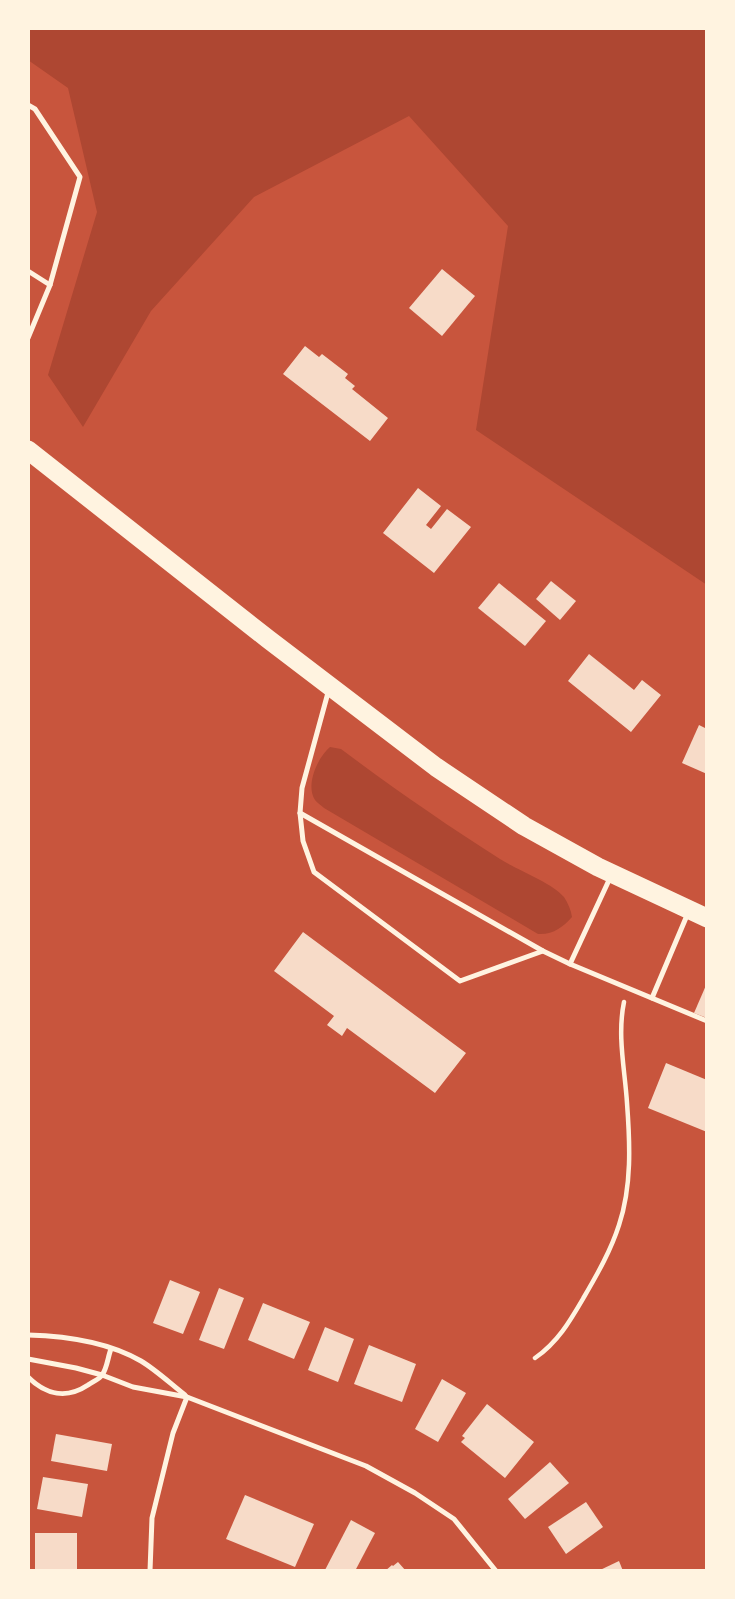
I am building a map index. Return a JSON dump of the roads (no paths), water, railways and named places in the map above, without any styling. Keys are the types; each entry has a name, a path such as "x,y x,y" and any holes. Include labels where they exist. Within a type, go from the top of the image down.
{"highway":[{"path":"28,450 436,767 514,820 612,873 698,914"}],"lane":[{"path":"28,104 35,109 80,177 50,285 28,338"},
{"path":"28,271 50,285"},
{"path":"330,686 302,788 300,813 303,841 313,872 460,981 543,951"},
{"path":"300,813 543,951 707,1021"},
{"path":"570,964 612,873"},
{"path":"652,998 698,914"},
{"path":"28,1335 52,1335 111,1349 141,1361 187,1397"},
{"path":"28,1377 48,1391 79,1391 103,1375 111,1349"},
{"path":"28,1359 103,1375 133,1387 187,1397 366,1466 454,1519 496,1571"},
{"path":"150,1571 152,1518 173,1433 187,1397"}]}
